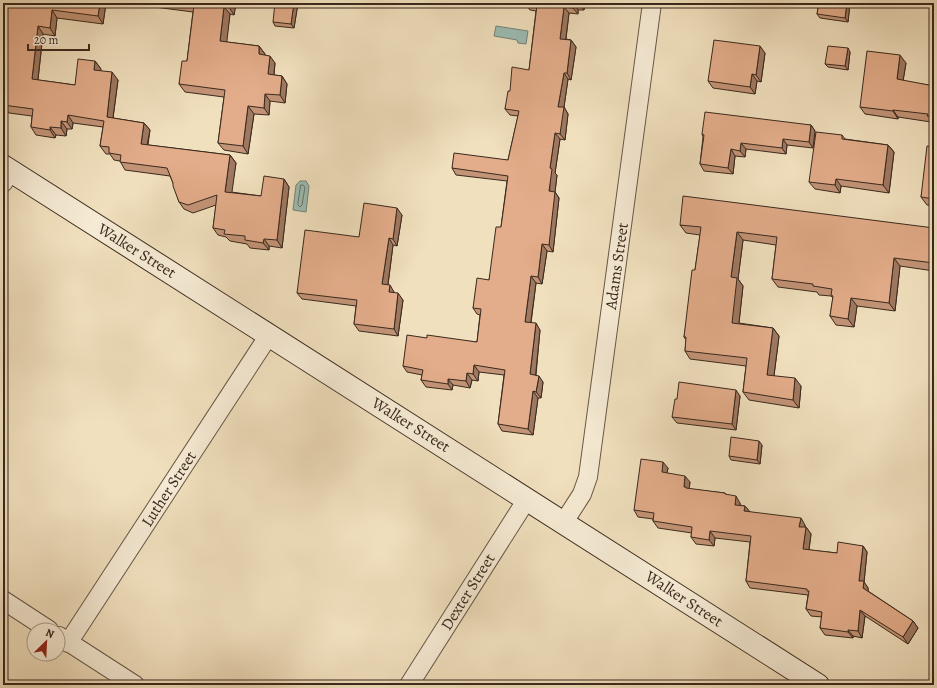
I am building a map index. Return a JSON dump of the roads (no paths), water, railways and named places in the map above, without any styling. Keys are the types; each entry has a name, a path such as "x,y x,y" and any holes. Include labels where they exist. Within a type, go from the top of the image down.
{"main road":[{"name":"Walker Street","path":"6,173 269,335 818,685"}],"street":[{"name":"Adams Street","path":"564,522 582,494 588,476 652,3"},
{"name":"Luther Street","path":"66,635 269,335"},
{"name":"Dexter Street","path":"409,685 527,499"},
{"path":"3,600 37,622"},
{"path":"66,641 135,685"}],"water":[{"path":"496,26 528,31 526,44 518,43 517,40 494,36"},
{"path":"300,181 306,181 309,186 306,212 293,210 296,185"}]}
